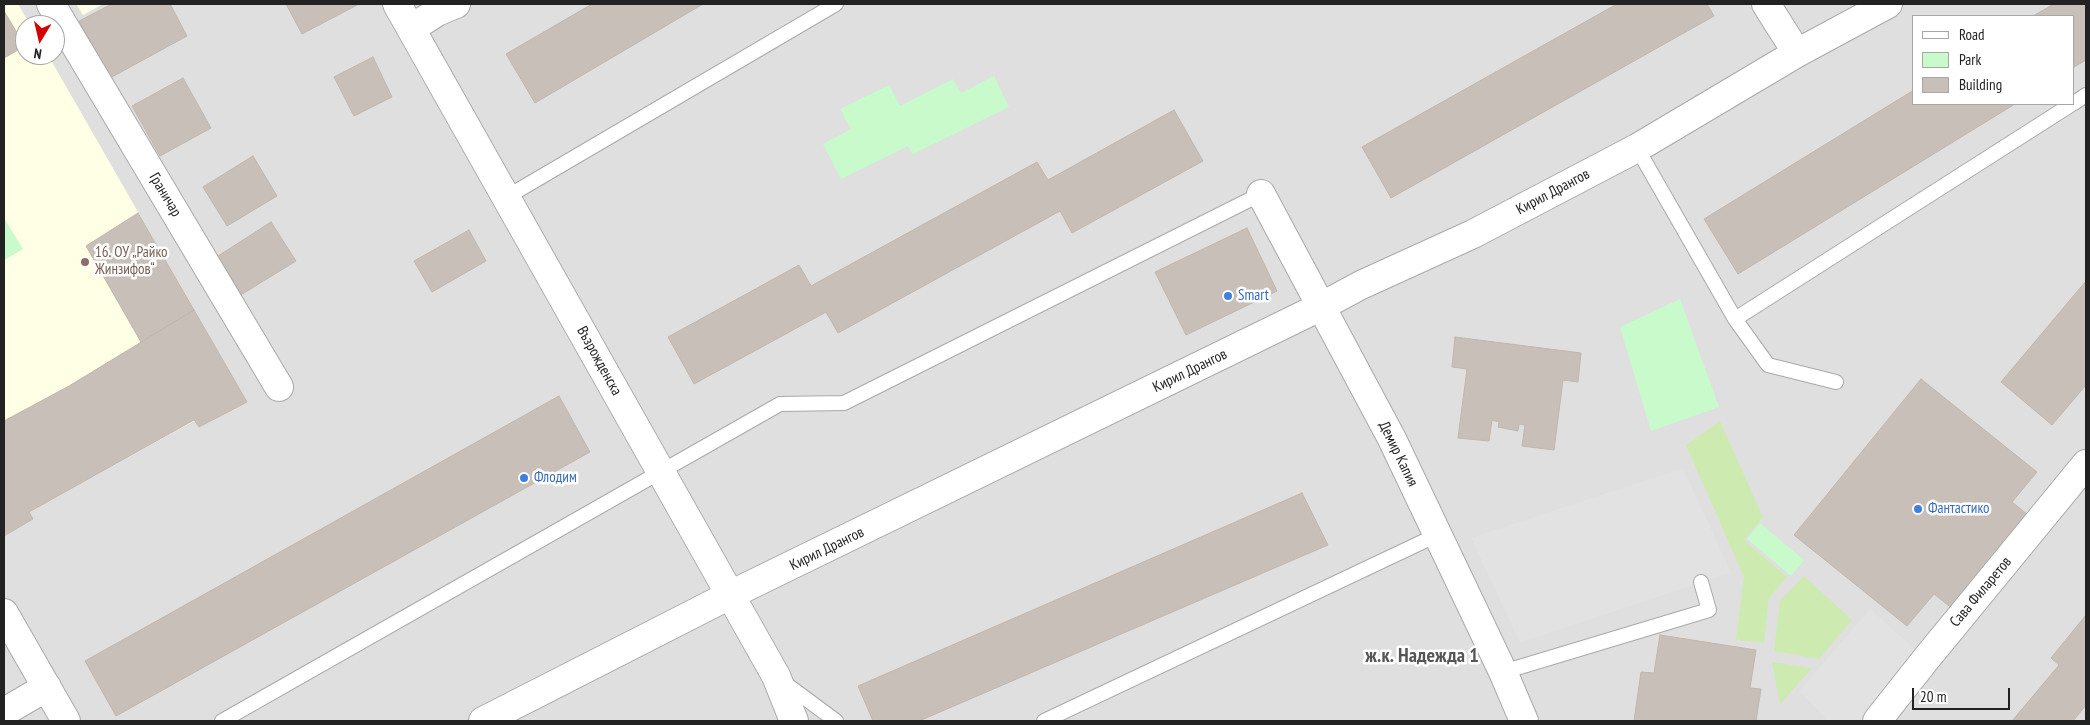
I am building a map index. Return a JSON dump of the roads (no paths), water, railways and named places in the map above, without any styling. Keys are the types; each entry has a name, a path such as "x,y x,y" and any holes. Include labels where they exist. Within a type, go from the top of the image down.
{"street":[{"name":"Граничар","path":"51,4 279,387"},
{"name":"Възрожденска","path":"397,4 505,198 595,354 659,472 776,676 794,721"},
{"path":"412,28 437,12 456,4"},
{"path":"1766,4 1796,53"},
{"name":"Кирил Дрангов","path":"483,721 730,595 1322,306 1361,285 1472,234 1637,148 1796,53 1888,4"},
{"name":"Демир Капия","path":"1261,194 1392,439 1436,535 1503,672 1524,721"},
{"name":"Сава Филаретов","path":"1877,721 2086,464"},
{"path":"4,613 66,721"},
{"path":"4,712 47,687"}],"lane":[{"path":"505,198 836,4"},
{"path":"2075,102 2086,95"},
{"path":"1735,319 2070,105"},
{"path":"1637,148 1735,319 1768,365 1836,382"},
{"path":"222,721 780,404 844,403 1261,194"},
{"path":"1044,721 1436,535"},
{"path":"1503,672 1709,610 1700,582"},
{"path":"776,676 836,721"}],"place":[{"name":"16. ОУ „Райко Жинзифов“","path":"85,262"},
{"name":"Smart","path":"1228,296"},
{"name":"Флодим","path":"524,478"},
{"name":"Фантастико","path":"1918,509"}],"district":[{"name":"ж.к. Надежда 1","path":"1422,656"}]}
